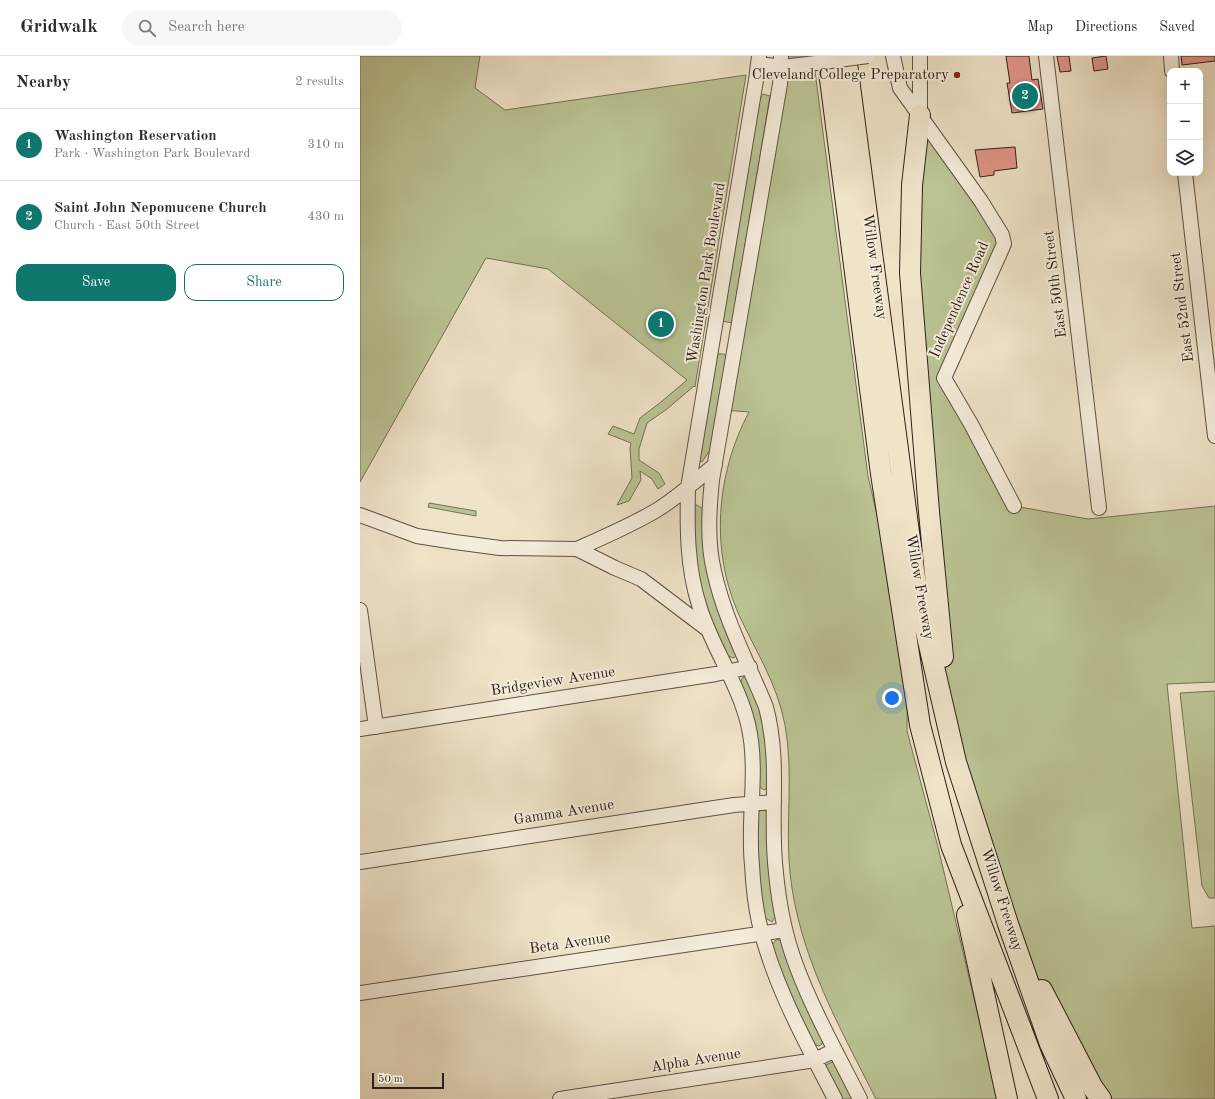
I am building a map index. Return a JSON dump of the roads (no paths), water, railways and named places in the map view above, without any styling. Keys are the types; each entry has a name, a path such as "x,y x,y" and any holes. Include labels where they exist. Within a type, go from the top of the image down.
{"highway":[{"name":"Willow Freeway","path":"827,56 881,474 920,726 951,845 1048,1099"},
{"name":"Willow Freeway","path":"846,56 917,593 956,762 1008,924 1050,1044 1076,1099"},
{"path":"920,115 912,185 910,273 932,543 942,649 956,762"},
{"path":"951,845 1007,1099"},
{"path":"1008,924 1093,1088 1101,1099"}],"street":[{"path":"759,60 782,61 800,66 868,56"},
{"name":"Independence Road","path":"892,56 897,68 900,88 980,201 1002,235 1004,244 944,378 971,424 1014,506"},
{"path":"920,56 920,115"},
{"name":"East 50th Street","path":"1046,56 1099,508"},
{"path":"1170,56 1172,68"},
{"name":"Washington Park Boulevard","path":"759,60 688,488 687,534 689,558 699,606 708,630 739,697 750,734 753,768 751,803 752,863 759,922 783,993 835,1099"},
{"path":"782,61 710,496 710,535 714,570 727,614 766,707 772,736 775,773 774,802 776,872 786,930 795,964 814,1008 860,1099"},
{"name":"East 52nd Street","path":"1184,176 1215,436"},
{"name":"Washington Park Boulevard","path":"360,515 417,536 455,542 500,548 577,549 608,536 657,509 688,488 715,465"},
{"name":"Washington Park Boulevard","path":"577,549 641,579 708,630"},
{"path":"360,610 376,727"},
{"name":"Bridgeview Avenue","path":"360,730 727,672 750,667"},
{"name":"Gamma Avenue","path":"360,862 751,803 774,802"},
{"name":"Beta Avenue","path":"360,992 786,930"},
{"name":"Alpha Avenue","path":"560,1099 815,1060 835,1050"}],"place":[{"name":"Cleveland College Preparatory","path":"957,75"},
{"name":"Saint John Nepomucene Church","path":"1025,96"},
{"name":"Washington Reservation","path":"661,324"}]}
